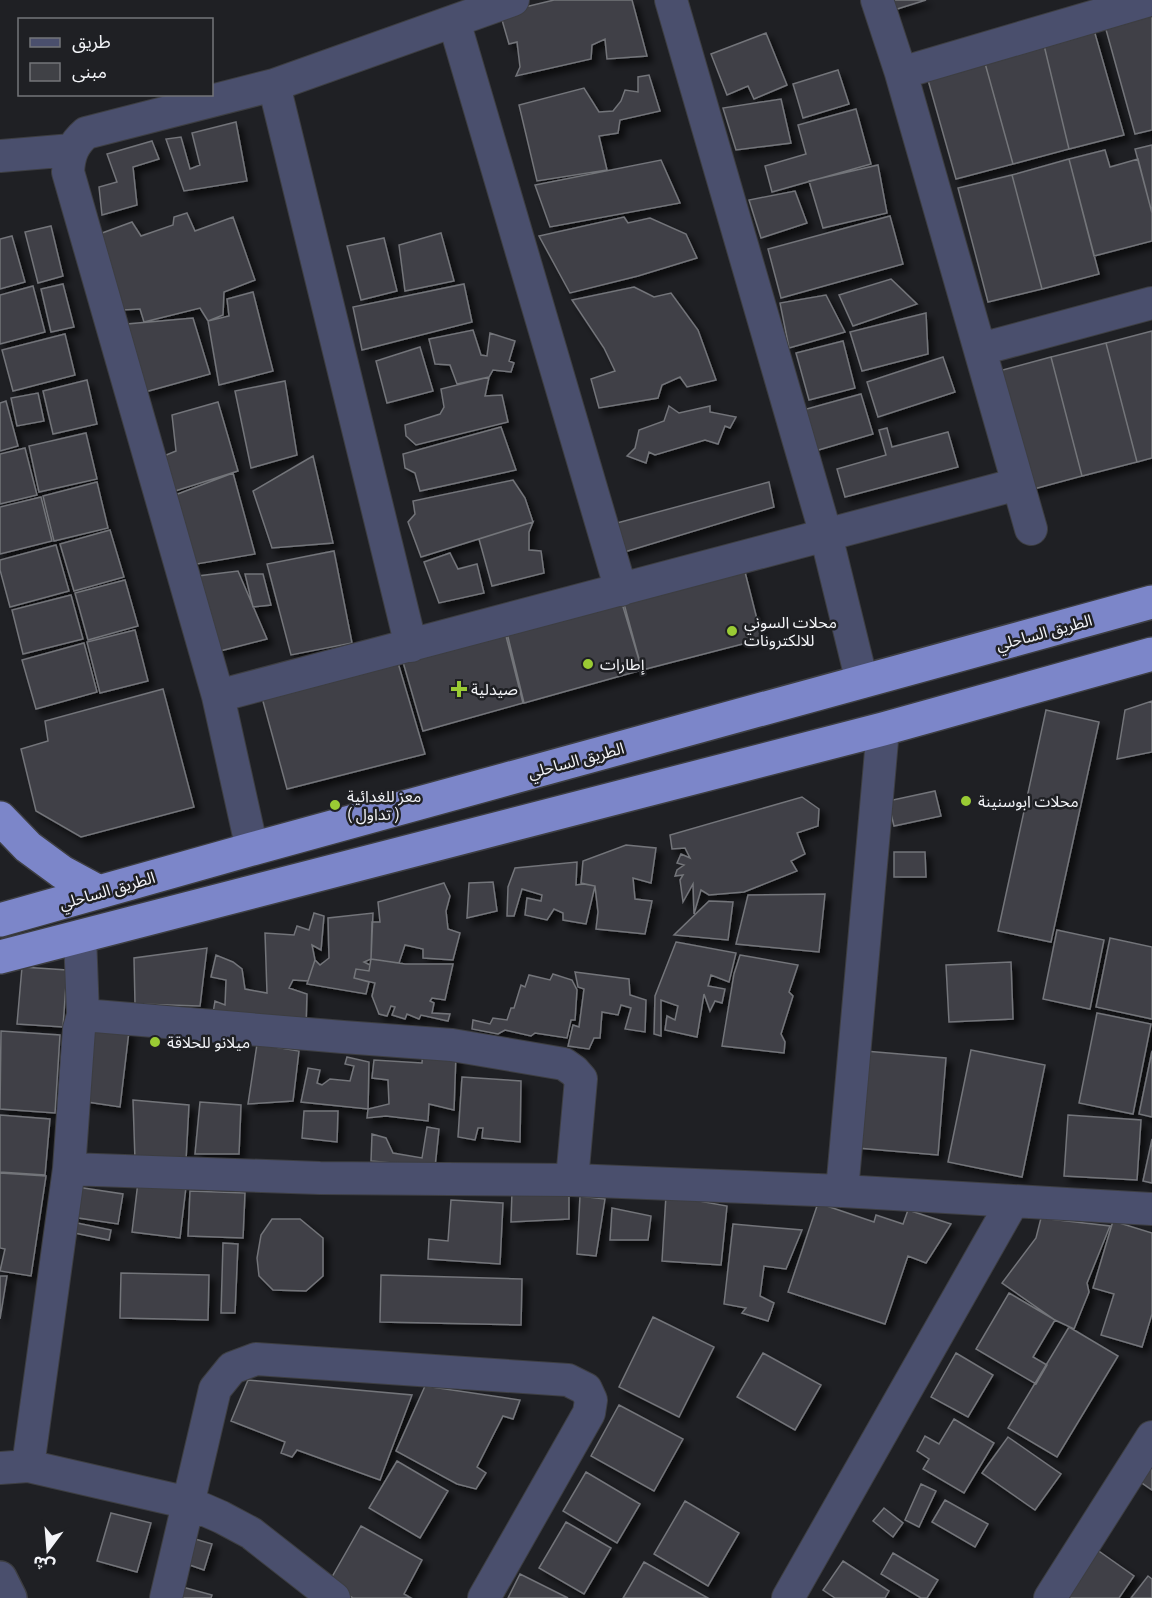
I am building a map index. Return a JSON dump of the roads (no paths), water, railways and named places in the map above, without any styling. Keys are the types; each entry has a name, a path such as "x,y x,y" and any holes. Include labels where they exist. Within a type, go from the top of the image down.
{"highway":[{"name":"الطريق الساحلي","path":"0,920 1152,602"},
{"path":"0,957 883,729 1152,654"},
{"path":"0,818 28,848 62,873 99,892"}],"street":[{"path":"252,849 218,696 68,172 72,150 86,133 274,85 513,0"},
{"path":"671,0 826,535 862,682"},
{"path":"877,0 901,73 1031,529"},
{"path":"901,73 1150,0"},
{"path":"454,21 621,590"},
{"path":"274,85 411,646"},
{"path":"0,156 72,150"},
{"path":"981,349 1152,303"},
{"path":"218,696 1018,484"},
{"path":"842,1191 883,729"},
{"path":"80,936 83,1015 79,1029 69,1169 14,1467 189,1503 251,1533 334,1598"},
{"path":"83,1015 343,1038 452,1045 564,1064 581,1080 572,1180"},
{"path":"69,1169 308,1178 572,1180 842,1191 1152,1209"},
{"path":"788,1598 1012,1201"},
{"path":"166,1598 215,1389 232,1368 256,1359 568,1380 586,1389 591,1400 589,1413 484,1598"},
{"path":"1050,1598 1152,1437"},
{"path":"0,1578 10,1598"}],"place":[{"name":"محلات السوني للالكترونات","path":"732,631"},
{"name":"إطارات","path":"588,664"},
{"name":"صيدلية","path":"459,689"},
{"name":"محلات ابوسنينة","path":"966,801"},
{"name":"معز للغدائية ( تداول )","path":"335,805"},
{"name":"ميلانو للحلاقة","path":"155,1042"}]}
